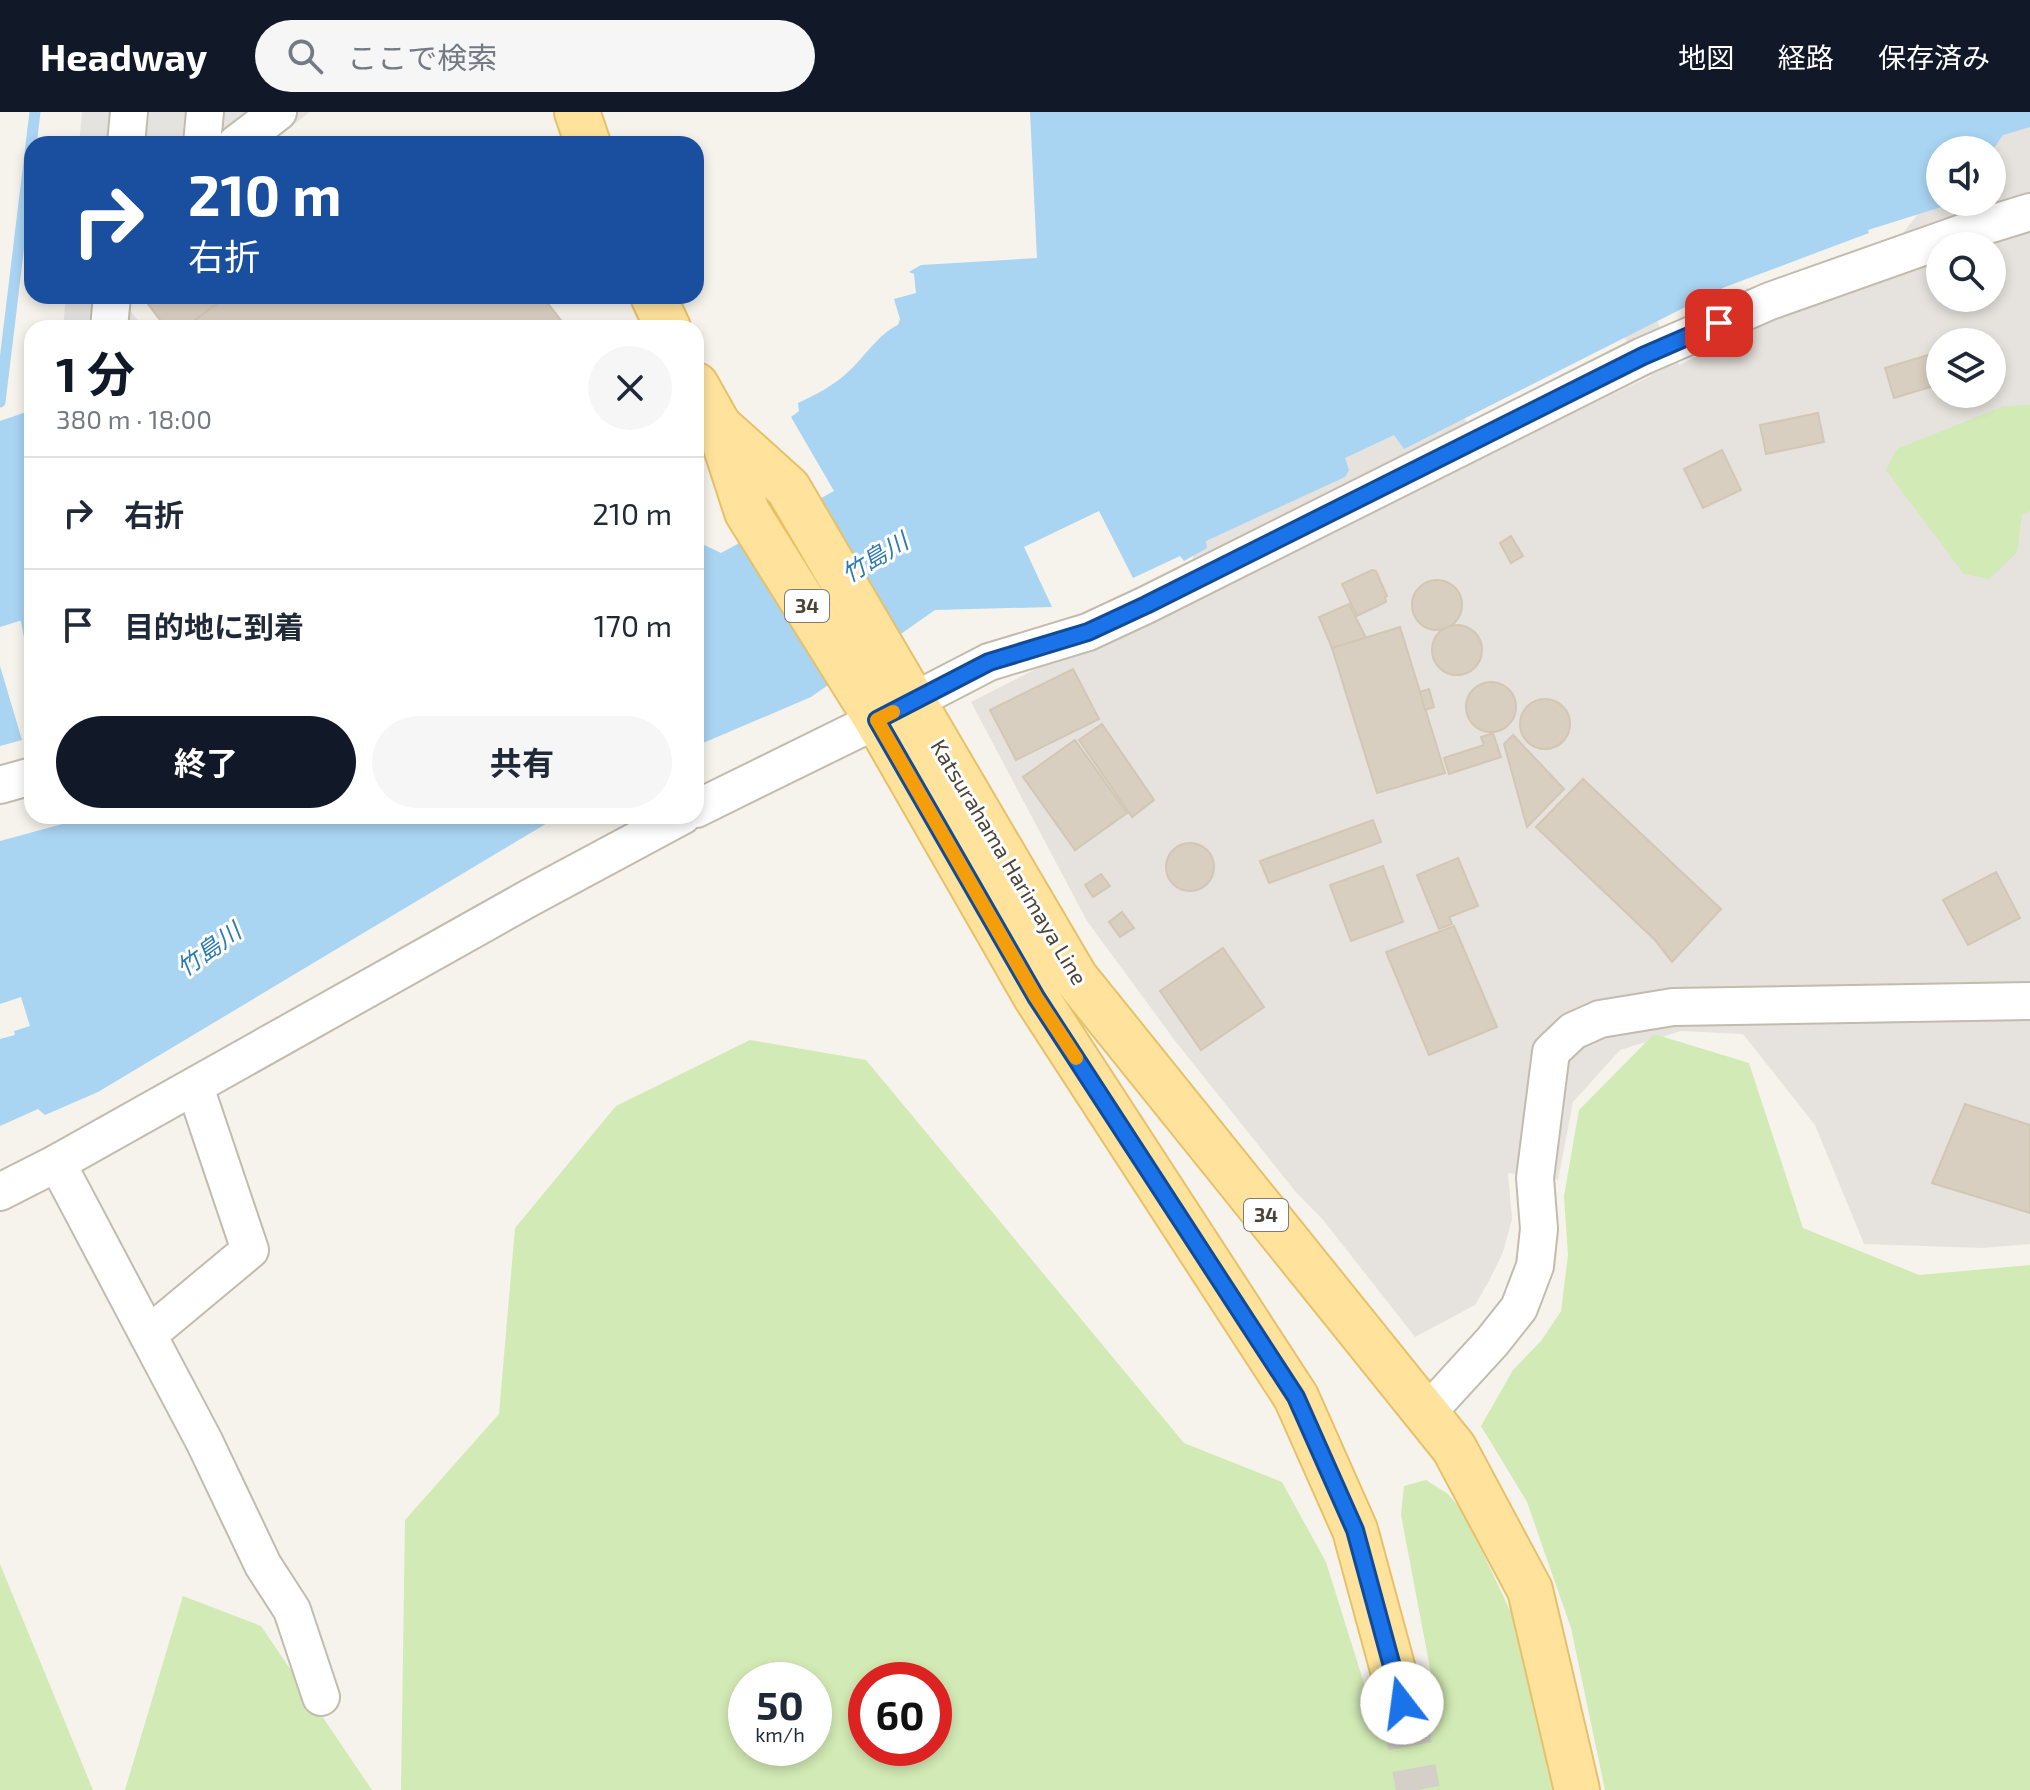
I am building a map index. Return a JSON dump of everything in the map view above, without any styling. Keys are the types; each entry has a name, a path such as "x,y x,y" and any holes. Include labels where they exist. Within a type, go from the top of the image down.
{"main road":[{"path":"577,112 585,136"},
{"name":"Katsurahama Harimaya Line","path":"707,434 788,488 884,693 1036,997 1296,1397 1355,1530 1402,1703"},
{"name":"Katsurahama Harimaya Line","path":"707,434 747,512 884,693 1075,977 1454,1448 1530,1590 1577,1790"}],"street":[{"path":"127,136 129,112"},
{"path":"203,136 205,112"},
{"path":"246,136 278,112"},
{"path":"704,804 884,693 1088,632 1643,356 1770,301 2030,212"},
{"path":"0,785 24,778"},
{"path":"0,1192 667,824"},
{"path":"1426,1414 1519,1308 1535,1266 1539,1229 1535,1178 1551,1052 1573,1031 1600,1019 1673,1007 2030,1001"},
{"path":"148,1335 250,1250 195,1087"},
{"path":"57,1163 204,1441 263,1565 292,1610 321,1697"}],"shaded area":[{"path":"82,112 310,112 279,136 80,136"},
{"path":"2030,112 2030,1244 1982,1248 1864,1244 1815,1125 1743,1034 1681,1031 1620,1050 1573,1102 1558,1180 1508,1173 1512,1219 1503,1252 1489,1281 1475,1305 1415,1337 1176,1042 1087,921 971,702 1071,651 1194,596 1191,484 1420,342 1486,455 1651,376 1590,288 1637,281 1679,365 1788,310 1861,285 1926,204 1926,216 2006,216 2006,136 1992,136"},
{"path":"65,304 124,304 138,320 64,320"}],"green space":[{"path":"2030,405 2030,511 2022,515 2017,552 1989,579 1964,574 1886,470 1897,449 2006,406"},
{"path":"1654,1034 1749,1063 1803,1228 1919,1275 2030,1265 2030,1790 1605,1790 1571,1628 1527,1502 1481,1426 1513,1370 1541,1341 1561,1311 1568,1255 1564,1196 1579,1110"},
{"path":"750,1040 866,1060 1184,1443 1282,1482 1326,1562 1372,1709 1436,1700 1401,1515 1404,1486 1426,1480 1448,1494 1464,1513 1523,1638 1558,1790 401,1790 405,1520 499,1414 515,1228 616,1106"},
{"path":"0,1564 93,1790 0,1790"},
{"path":"183,1596 261,1626 372,1790 125,1790"}],"water":[{"name":"竹島川","path":"1030,112 2030,112 2030,127 2002,136 1926,136 1926,212 1868,230 1869,233 1725,287 1404,449 1394,435 1345,458 1349,470 1345,477 1206,541 1207,548 1184,561 1180,556 1133,578 1099,511 1024,547 1052,607 935,610 811,697 704,743 704,545 721,553 834,491 791,417 799,411 798,403 842,378 878,340 898,325 900,319 894,299 916,293 914,274 909,272 921,265 1037,258"},
{"path":"24,413 24,620 0,627 0,421"},
{"path":"0,666 22,740 0,746"},
{"name":"竹島川","path":"63,824 546,824 98,1092 45,1115 38,1109 0,1126 0,1039 30,1026 21,997 0,1004 0,841"}],"building":[{"path":"148,304 216,304 196,320 160,320"},
{"path":"216,304 548,304 561,320 196,320"},
{"path":"1926,356 1926,388 1894,398 1885,368"},
{"path":"1818,413 1824,442 1766,454 1760,425"},
{"path":"1722,450 1741,490 1703,508 1684,469"},
{"path":"1511,536 1523,556 1511,563 1500,543"},
{"path":"1376,571 1387,596 1386,602 1357,616 1342,584"},
{"path":"1437,580 1454,588 1462,605 1454,622 1437,630 1420,622 1412,605 1420,588"},
{"path":"1349,604 1366,638 1332,648 1319,617"},
{"path":"1457,625 1474,633 1482,650 1474,667 1457,675 1440,667 1432,650 1440,633"},
{"path":"1400,627 1445,773 1377,793 1332,648"},
{"path":"1073,669 1099,719 1016,760 990,710"},
{"path":"1491,682 1508,690 1516,707 1508,724 1491,732 1474,724 1466,707 1474,690"},
{"path":"1429,689 1434,707 1425,710 1420,692"},
{"path":"1545,699 1562,707 1570,724 1562,741 1545,749 1528,741 1520,724 1528,707"},
{"path":"1102,724 1154,800 1132,817 1079,740"},
{"path":"1493,733 1501,757 1449,774 1444,758 1484,745 1481,737"},
{"path":"1513,735 1564,789 1527,827 1504,744"},
{"path":"1075,740 1127,813 1075,850 1023,777"},
{"path":"1583,779 1721,909 1672,962 1655,940 1536,827"},
{"path":"1373,820 1381,842 1269,883 1260,861"},
{"path":"1190,843 1199,844 1207,850 1213,858 1213,876 1207,884 1199,890 1190,891 1181,890 1173,884 1167,876 1166,867 1167,858 1173,850 1181,844"},
{"path":"1458,858 1478,906 1449,917 1452,924 1439,929 1417,875"},
{"path":"1383,866 1403,922 1351,941 1330,885"},
{"path":"1996,872 2020,918 1968,945 1943,900"},
{"path":"1101,874 1110,886 1093,897 1085,885"},
{"path":"1122,912 1134,928 1120,937 1109,922"},
{"path":"1454,926 1497,1027 1429,1055 1386,952"},
{"path":"1223,948 1264,1007 1201,1050 1160,991"},
{"path":"1965,1104 2030,1125 2030,1213 1932,1183"}],"waterway":[{"path":"32,136 35,112"},
{"path":"0,402 24,203"}],"tunnel":[{"path":"1402,1703 1418,1790"}],"slow traffic":[{"path":"893,712 877,720 1036,997 1076,1058"}],"route":[{"path":"1402,1703 1355,1530 1296,1397 1036,997 877,720 989,662 1088,632 1146,605 1643,356 1719,323"}]}
